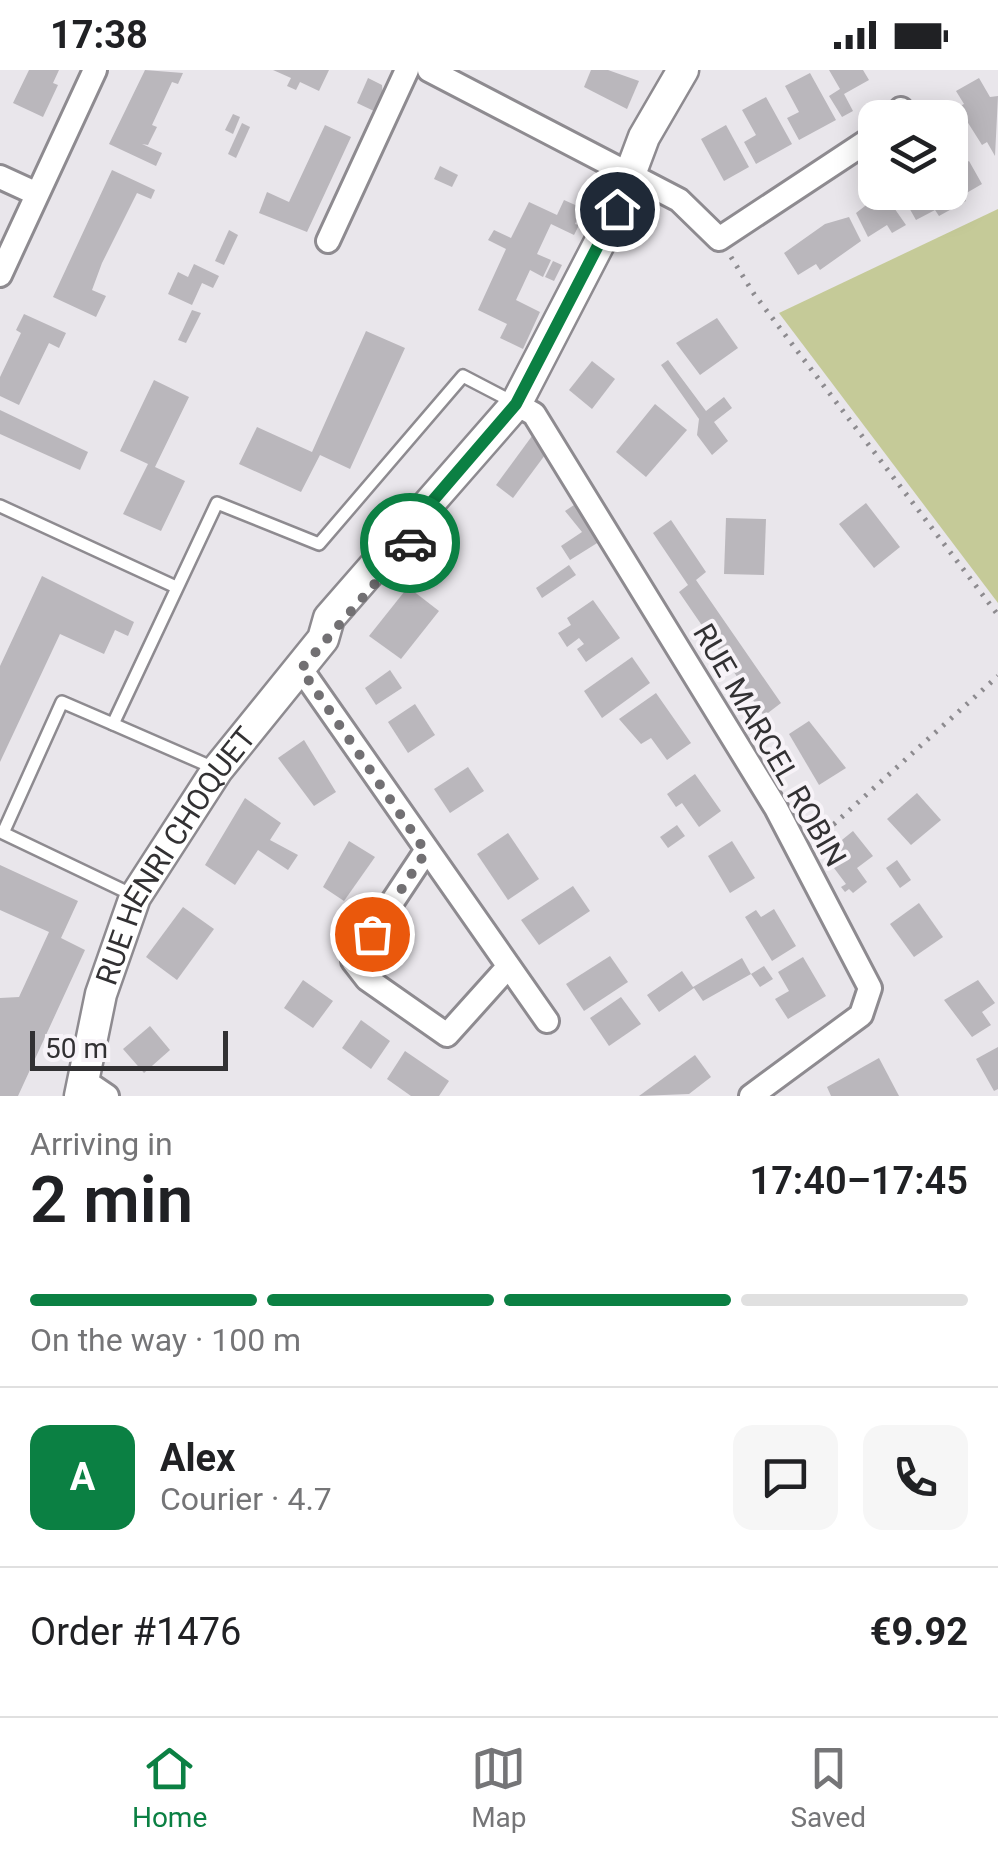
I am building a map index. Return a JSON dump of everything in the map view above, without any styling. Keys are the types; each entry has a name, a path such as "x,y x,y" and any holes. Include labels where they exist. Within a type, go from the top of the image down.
{"street":[{"path":"0,275 95,70"},
{"path":"328,242 407,70"},
{"path":"428,70 679,200 720,239 858,147"},
{"name":"RUE HENRI CHOQUET","path":"91,1091 101,994 135,896 217,770 323,638 342,626 417,534 430,504 516,404 617,209 644,136 683,70"},
{"path":"0,176 36,193"},
{"name":"RUE MARCEL ROBIN","path":"516,404 534,414 667,626 795,845 870,988 861,1015 752,1096"},
{"path":"301,669 546,1022"},
{"path":"426,852 354,961 367,979 447,1035 508,966"}],"lane":[{"path":"112,724 217,503 319,544 463,376 516,404"},
{"path":"0,506 176,588"},
{"path":"135,896 4,833 62,702 217,770"}],"path":[{"path":"720,239 754,294 998,616"},
{"path":"795,845 834,824 998,676"}],"green space":[{"path":"998,209 998,603 779,313"}],"building":[{"path":"29,70 59,70 53,83 58,85 43,117 13,103"},
{"path":"145,70 183,73 178,84 172,82 152,125 157,127 148,145 142,144 162,153 156,166 109,144"},
{"path":"273,70 329,70 319,91 300,82 296,90 287,86 291,78"},
{"path":"591,70 608,70 639,81 627,109 584,87"},
{"path":"829,70 863,70 869,80 844,94 853,111 842,117 829,96 840,89"},
{"path":"810,73 836,120 799,140 787,118 799,112 785,86"},
{"path":"368,78 382,85 383,96 376,112 357,103"},
{"path":"979,78 990,97 998,96 995,156 987,142 982,145 968,123 968,100 962,100 956,91"},
{"path":"766,97 792,144 756,164 744,142 756,135 742,110"},
{"path":"233,114 240,117 233,134 225,130"},
{"path":"242,123 250,127 236,158 228,154"},
{"path":"325,125 351,137 307,232 259,213 267,192 289,202"},
{"path":"726,125 749,167 724,181 701,139"},
{"path":"968,162 982,184 968,192"},
{"path":"440,166 458,175 452,187 434,179"},
{"path":"112,170 155,190 151,199 137,193 102,263 92,290 106,296 96,317 53,297"},
{"path":"564,200 582,208 575,224 579,225 574,235 551,224 537,254 551,260 543,277 530,270 516,300 540,312 523,349 500,338 507,324 478,310 506,249 488,240 494,230 511,238 529,202 557,215"},
{"path":"896,210 906,225 892,233 887,225 868,237 856,213"},
{"path":"910,210 935,210 916,220"},
{"path":"849,217 861,241 820,270 816,264 798,275 784,253 825,224"},
{"path":"229,230 238,235 224,265 215,261"},
{"path":"553,261 562,265 554,281 545,277"},
{"path":"194,264 219,276 213,288 202,283 192,305 168,294 178,272 188,277"},
{"path":"192,310 201,313 186,343 178,340"},
{"path":"24,314 66,333 59,348 49,343 19,405 0,396 0,377 21,333 16,330"},
{"path":"717,318 738,348 700,375 676,343"},
{"path":"366,331 405,348 350,469 320,455 301,492 239,464 257,427 312,452"},
{"path":"668,360 706,411 724,397 732,408 714,422 728,441 712,455 697,435 699,419 661,365"},
{"path":"592,361 615,379 592,409 569,390"},
{"path":"154,380 189,397 155,467 185,481 161,531 123,514 148,464 120,451"},
{"path":"655,404 687,430 646,477 616,452"},
{"path":"0,410 88,452 80,470 0,434"},
{"path":"532,436 545,455 513,498 496,485"},
{"path":"577,503 602,540 570,560 561,546 582,532 565,511"},
{"path":"866,503 900,547 874,568 839,524"},
{"path":"726,518 766,519 764,575 724,574"},
{"path":"671,520 706,572 696,580 781,703 764,716 679,592 688,585 653,533"},
{"path":"569,565 576,575 542,598 536,588"},
{"path":"42,576 134,622 128,636 115,630 104,654 60,634 0,762 0,666"},
{"path":"408,587 439,611 401,659 369,636"},
{"path":"593,600 620,638 586,662 577,649 584,644 579,638 567,647 558,633 571,625 567,618"},
{"path":"632,657 650,683 602,718 584,691"},
{"path":"390,670 402,688 376,705 365,688"},
{"path":"656,693 691,743 667,760 651,738 641,744 619,719"},
{"path":"415,704 435,735 408,753 388,722"},
{"path":"809,721 846,768 819,785 789,734"},
{"path":"304,740 336,792 314,806 278,758"},
{"path":"468,767 484,791 450,813 434,789"},
{"path":"695,774 721,811 699,827 682,803 676,807 667,794"},
{"path":"917,793 941,820 911,845 887,819"},
{"path":"245,798 281,823 270,840 298,855 288,870 258,850 235,885 205,865"},
{"path":"677,825 685,836 668,848 660,837"},
{"path":"853,831 873,856 857,868 867,882 853,893 841,887 846,884 819,848 832,837 837,844"},
{"path":"508,833 539,879 508,900 477,854"},
{"path":"349,841 375,857 344,901 323,887"},
{"path":"732,841 755,878 730,893 708,856"},
{"path":"897,860 911,880 900,888 886,868"},
{"path":"0,865 78,901 61,938 85,950 18,1096 0,1096 0,998 19,997 49,932 0,910"},
{"path":"573,886 590,911 539,945 521,920"},
{"path":"919,903 943,937 914,957 890,924"},
{"path":"183,907 214,929 177,980 146,957"},
{"path":"774,909 796,946 772,961 745,917 756,910 761,917"},
{"path":"610,956 628,982 584,1011 566,984"},
{"path":"803,957 826,996 788,1019 775,999 789,991 778,972"},
{"path":"742,958 751,974 703,1001 694,988 659,1012 647,995 682,971 693,987"},
{"path":"764,966 773,979 760,987 751,974"},
{"path":"303,980 333,1001 313,1028 284,1008"},
{"path":"978,980 995,1003 982,1012 991,1025 972,1037 944,1000"},
{"path":"621,997 641,1024 609,1046 590,1018"},
{"path":"361,1020 390,1041 371,1069 342,1048"},
{"path":"150,1026 170,1050 144,1073 123,1049"},
{"path":"998,1047 998,1089 994,1091 976,1059"},
{"path":"405,1051 449,1081 439,1096 411,1096 387,1079"},
{"path":"695,1055 711,1077 689,1094 639,1096"},
{"path":"879,1058 899,1096 831,1096 827,1087"}],"way so far":[{"path":"372,934 426,852 301,669 323,638 342,626 410,543"}],"route":[{"path":"410,543 430,504 516,404 617,209"}]}
